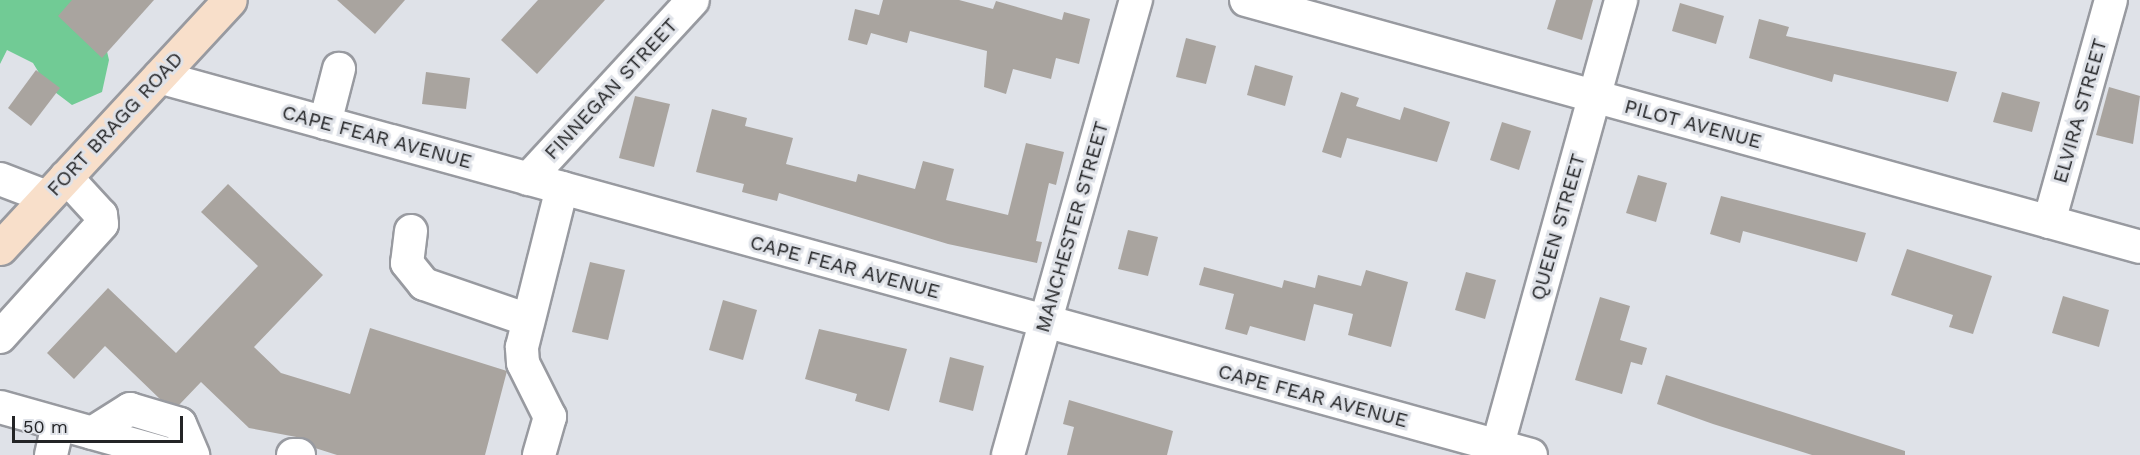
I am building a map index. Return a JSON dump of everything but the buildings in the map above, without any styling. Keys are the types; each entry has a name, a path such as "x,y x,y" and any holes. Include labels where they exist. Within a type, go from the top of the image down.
{"main road":[{"name":"FORT BRAGG ROAD","path":"0,248 230,0"}],"street":[{"name":"FINNEGAN STREET","path":"528,179 693,0"},
{"name":"MANCHESTER STREET","path":"1008,455 1136,0"},
{"name":"PILOT AVENUE","path":"1246,0 2140,247"},
{"name":"QUEEN STREET","path":"1496,450 1621,0"},
{"name":"ELVIRA STREET","path":"2049,222 2112,0"},
{"path":"325,123 339,69"},
{"name":"CAPE FEAR AVENUE","path":"159,76 1496,450 1531,455"},
{"path":"0,179 57,187 100,215 102,224 0,337"},
{"path":"539,455 550,417 523,363 528,320 562,188"},
{"path":"411,231 407,262 424,284 528,320"},
{"path":"0,407 171,455"},
{"path":"92,434 130,409 180,424 193,455"},
{"path":"51,455 58,424"},
{"path":"293,455 299,455"}],"green space":[{"path":"0,0 95,0 109,60 102,92 72,105 47,86 33,63 7,50 0,64"}]}
